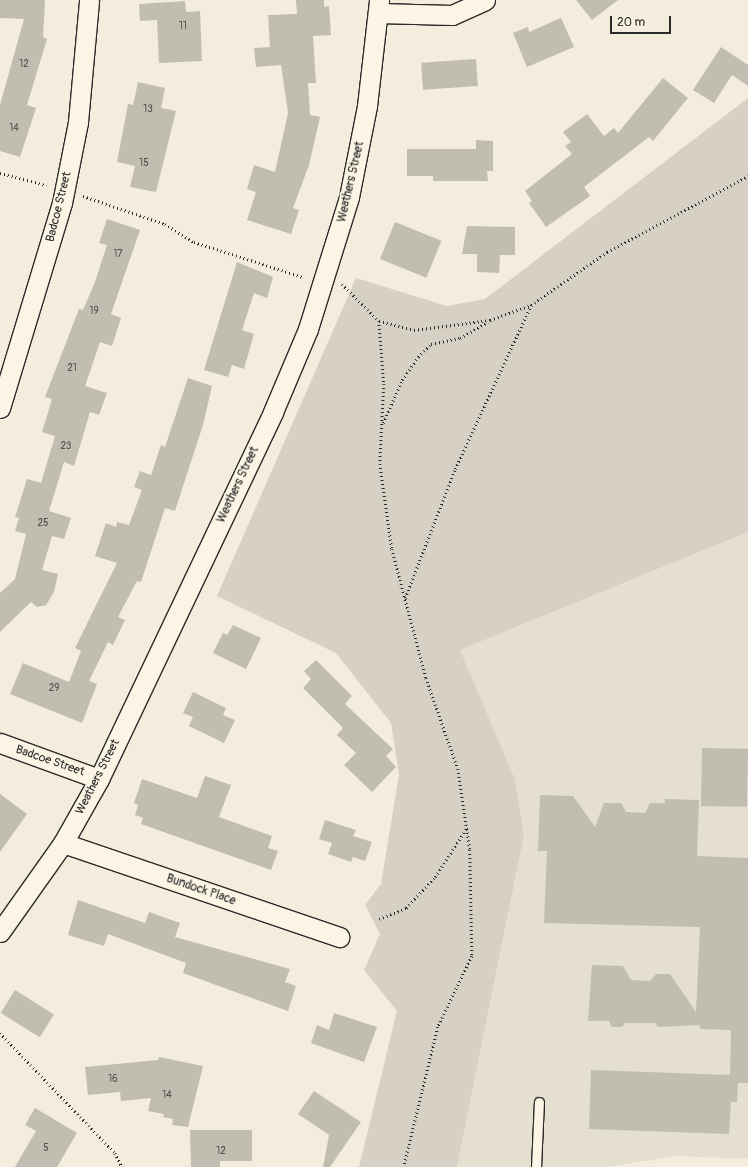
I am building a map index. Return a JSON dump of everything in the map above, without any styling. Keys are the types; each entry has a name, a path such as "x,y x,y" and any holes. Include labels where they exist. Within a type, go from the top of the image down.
{"street":[{"name":"Badcoe Street","path":"0,408 64,190 78,122 89,0"},
{"path":"378,7 452,15 485,0"},
{"name":"Weathers Street","path":"0,932 63,843 99,779 273,412 325,282 359,149 378,7"},
{"name":"Badcoe Street","path":"0,743 99,779"},
{"name":"Bundock Place","path":"63,843 339,937"}],"lane":[{"path":"536,1167 539,1102"}],"path":[{"path":"0,173 64,190 165,224 194,242 325,282 346,285 379,321 414,330 490,320"},
{"path":"382,426 402,380 418,357 431,344 460,338 490,320 531,305 608,252 748,176"},
{"path":"405,598 455,469 531,305"},
{"path":"379,321 384,384 380,464 392,549 426,678 458,769 466,828 472,956 438,1027 404,1167"},
{"path":"379,919 406,908 435,877 466,828"},
{"path":"0,1033 115,1153 122,1167"}],"shaded area":[{"path":"748,98 748,532 460,650 515,779 524,835 457,1167 359,1167 397,1011 364,970 380,934 365,905 381,884 399,775 391,723 336,653 217,596 356,278 447,306 485,299"},
{"path":"748,532 748,1159 678,1156 605,1167 457,1167 524,835 515,779 460,650"}],"building":[{"path":"0,0 45,0 43,37 47,39 27,105 36,108 20,157 0,151 0,105 24,19 0,18"},
{"path":"296,0 324,0 324,7 329,6 331,35 313,36 316,83 308,83 310,115 320,117 309,165 293,208 299,210 291,234 247,220 256,192 247,189 254,165 275,172 288,113 281,65 256,67 254,48 270,47 268,15 297,14"},
{"path":"576,0 618,0 592,20"},
{"path":"185,1 186,12 200,11 202,61 159,63 157,20 140,21 139,4"},
{"path":"561,18 574,47 527,67 513,33 528,27 529,32"},
{"path":"721,47 748,65 748,86 732,75 714,103 693,90"},
{"path":"476,59 478,86 423,90 421,63"},
{"path":"663,78 688,98 653,141 649,137 584,187 590,196 546,227 529,203 532,201 525,191 572,154 565,146 571,142 563,132 587,114 604,136 614,128 618,133"},
{"path":"138,82 165,88 161,108 176,111 156,192 130,187 135,166 117,162 128,104 133,105"},
{"path":"476,140 493,141 493,171 487,171 488,181 433,181 433,176 407,176 407,149 476,149"},
{"path":"107,219 140,230 111,314 121,318 112,346 100,342 85,386 107,393 99,415 90,412 74,466 64,462 49,511 71,518 64,539 52,536 42,570 58,574 54,592 46,605 37,607 31,602 0,632 0,593 15,579 26,534 15,531 19,518 15,517 27,479 41,483 55,436 42,432 52,399 45,397 79,309 83,310 95,282 107,245 99,243"},
{"path":"395,222 441,241 426,278 380,259"},
{"path":"467,226 515,227 515,255 500,255 499,273 477,272 477,254 462,254"},
{"path":"237,262 273,277 267,298 254,293 242,330 254,334 244,369 232,365 228,377 204,370"},
{"path":"188,378 212,386 203,425 175,511 165,508 141,582 137,581 118,617 125,620 113,645 108,642 89,681 97,684 82,723 10,694 23,663 69,682 81,651 75,648 117,563 95,556 106,523 116,527 117,522 129,525 142,490 134,487 140,471 151,475 161,445 165,447"},
{"path":"233,625 261,638 246,669 213,653 223,633 227,635"},
{"path":"316,660 352,696 345,704 393,749 386,756 396,767 372,792 344,765 356,753 337,735 343,728 303,688 311,679 304,671"},
{"path":"193,692 226,708 223,715 235,720 224,743 189,726 193,717 183,713"},
{"path":"702,748 748,749 747,807 701,806"},
{"path":"205,776 231,785 219,817 272,836 268,848 278,851 271,870 141,824 143,818 135,815 138,805 134,803 142,779 197,798"},
{"path":"0,794 27,814 0,852"},
{"path":"540,795 573,796 595,827 604,803 621,803 626,812 645,813 650,803 665,803 665,799 699,800 697,856 748,858 748,1083 738,1083 737,1102 731,1102 729,1134 589,1129 591,1070 730,1075 731,1030 701,1029 699,1025 658,1027 655,1023 625,1023 622,1027 612,1027 609,1021 588,1021 592,965 623,966 631,980 650,981 656,974 670,974 696,1012 700,927 544,923 547,851 538,851"},
{"path":"325,820 356,830 353,836 372,842 365,861 353,857 351,862 328,854 332,843 319,839"},
{"path":"78,900 145,923 149,912 180,923 175,937 290,969 285,982 296,986 288,1011 183,973 186,963 108,934 104,946 68,935"},
{"path":"15,990 54,1014 40,1037 1,1013"},
{"path":"334,1013 377,1027 364,1062 311,1043 317,1025 329,1030"},
{"path":"159,1057 203,1066 188,1127 172,1125 173,1119 163,1117 164,1114 148,1111 151,1098 121,1101 120,1092 88,1095 85,1067 158,1060"},
{"path":"314,1091 361,1122 330,1167 323,1167 329,1135 298,1114"},
{"path":"35,1108 77,1133 57,1167 15,1167 36,1131 25,1125"},
{"path":"190,1130 252,1130 252,1161 220,1161 220,1167 191,1167"}]}
